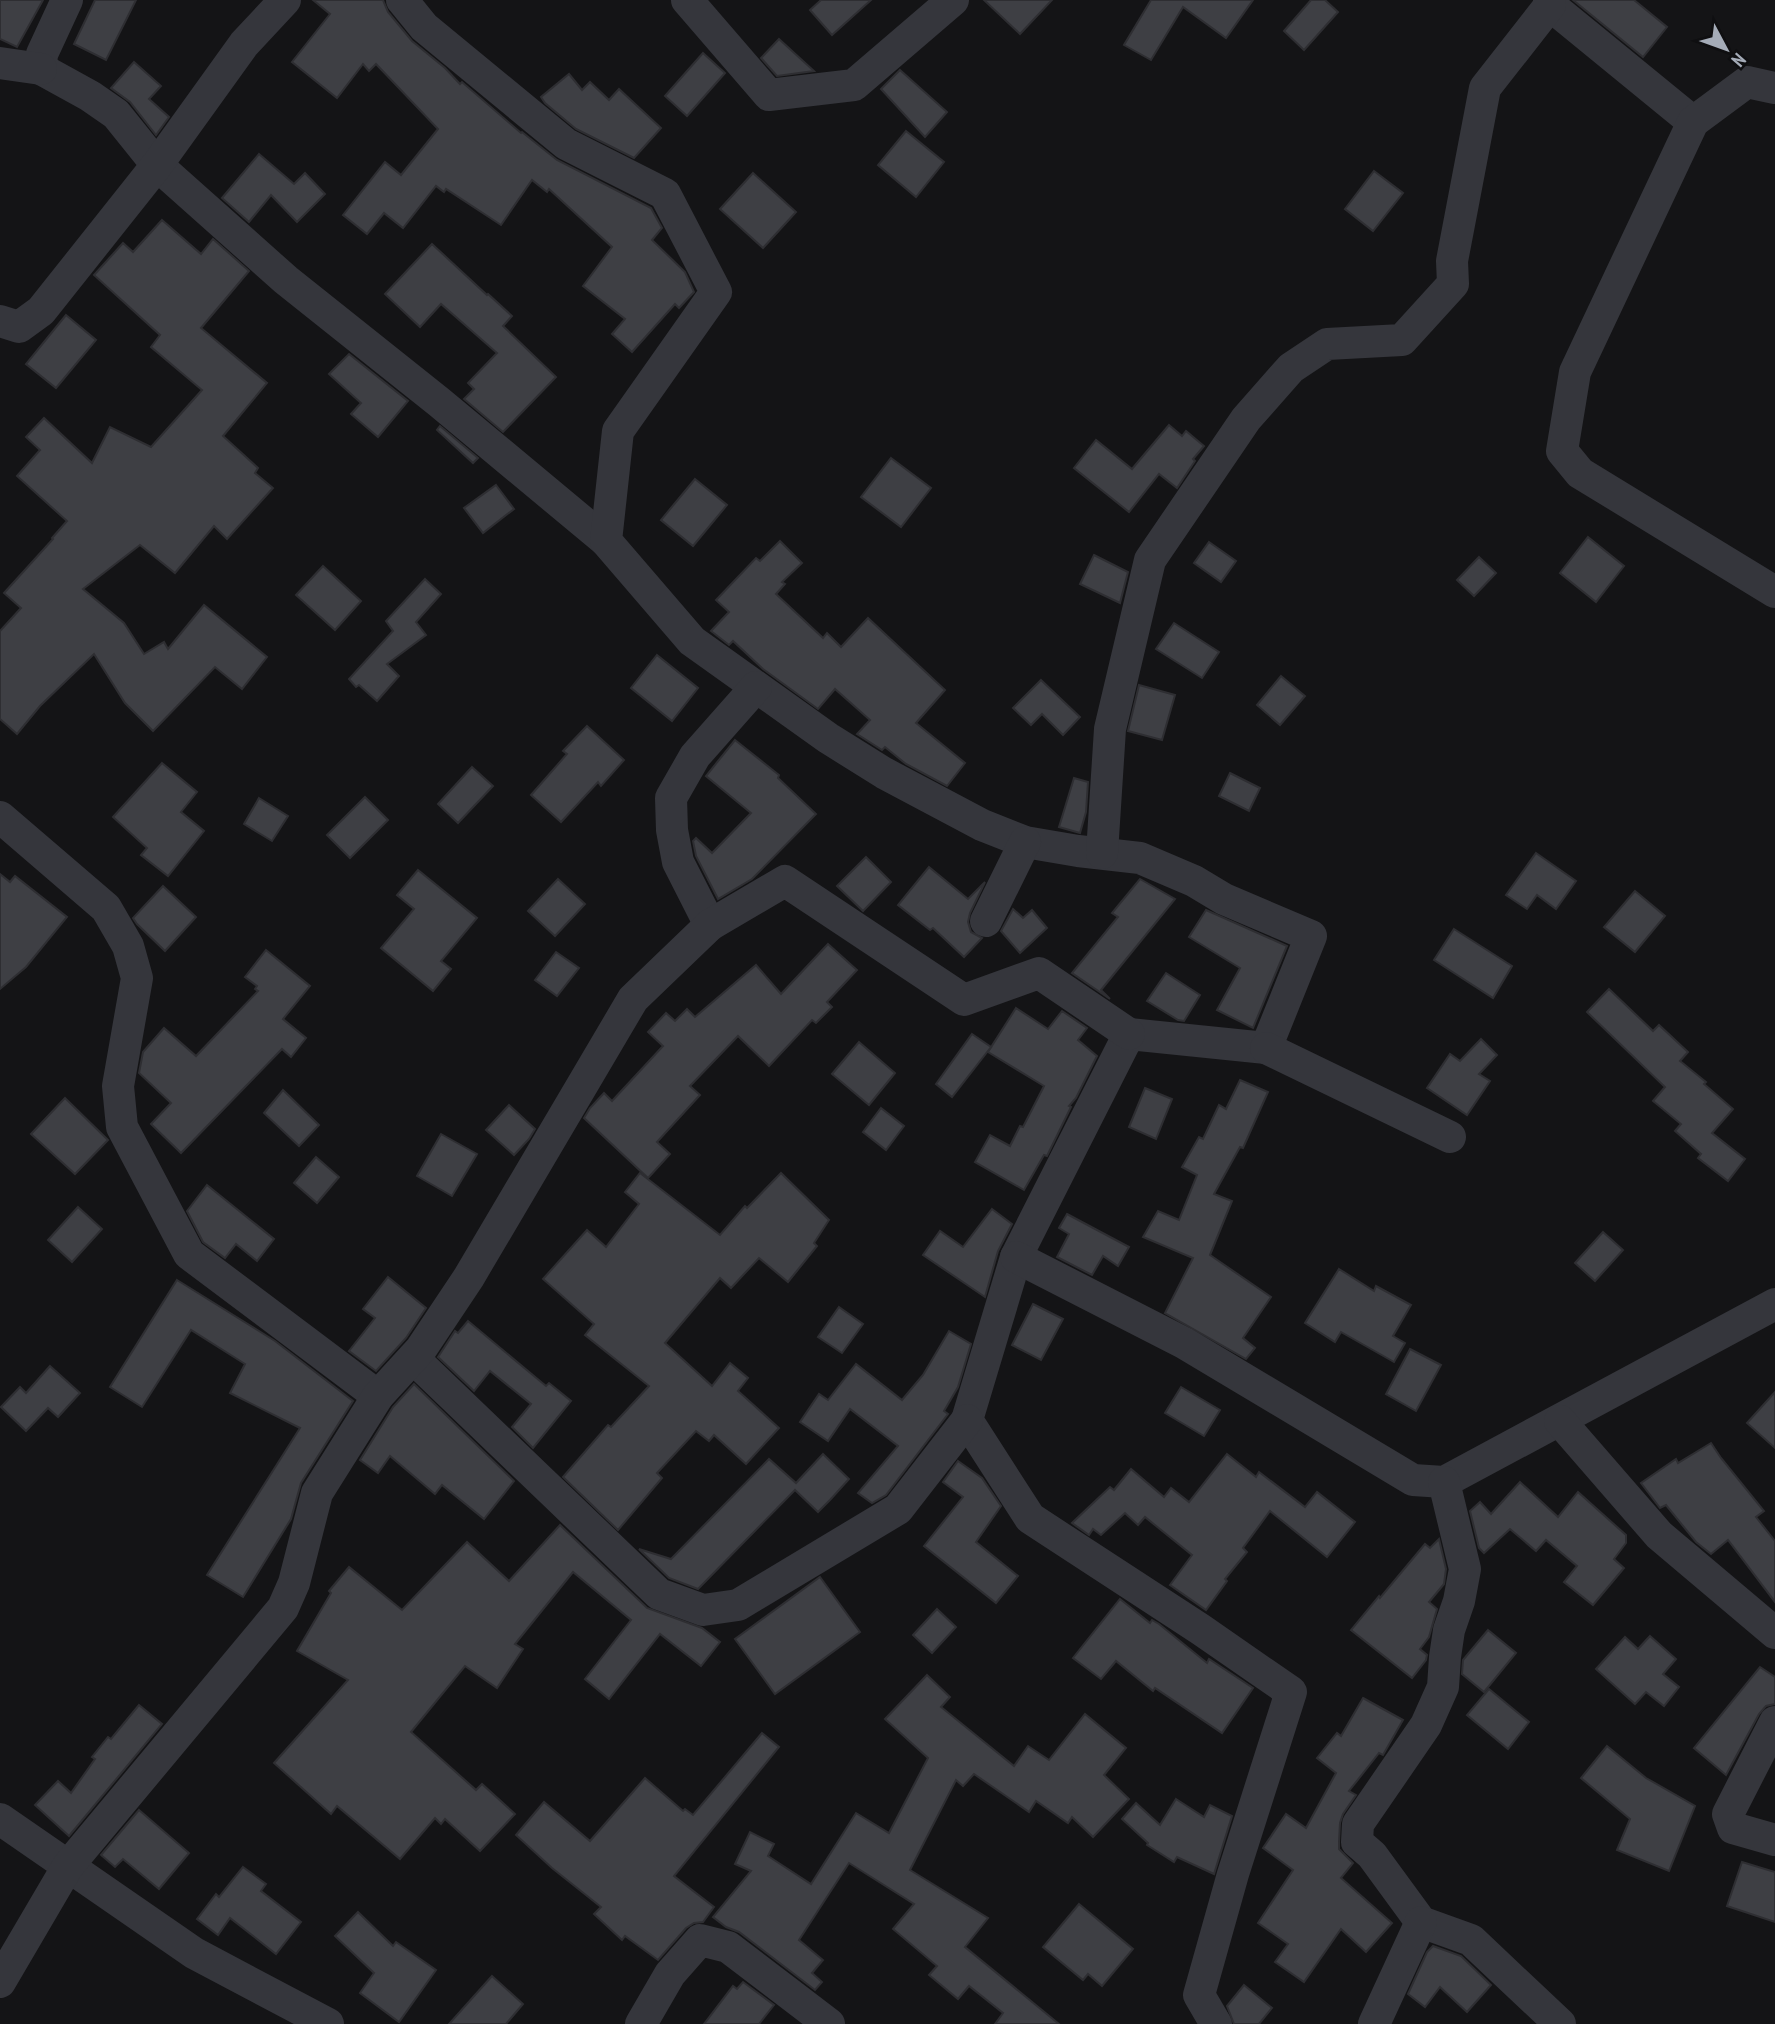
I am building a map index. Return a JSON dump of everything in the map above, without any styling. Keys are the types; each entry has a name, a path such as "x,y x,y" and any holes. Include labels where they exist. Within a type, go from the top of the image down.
{"street":[{"path":"41,69 42,54 67,0"},
{"path":"0,321 19,327 41,311 157,164 244,44 285,0"},
{"path":"402,0 424,27 566,144 664,194 716,292 618,431 606,541"},
{"path":"687,0 769,95 855,85 953,0"},
{"path":"1102,853 1110,729 1150,560 1246,419 1291,368 1327,344 1402,340 1453,285 1452,261 1485,88 1550,2 1693,122"},
{"path":"0,63 41,69 116,114 157,164 286,280 439,401 606,541 692,641 828,738 884,773 982,825 1025,842 1140,858 1194,881 1224,899 1311,936 1266,1048"},
{"path":"1775,88 1747,82 1693,122 1575,372 1562,451 1580,473 1775,592"},
{"path":"710,925 678,862 672,830 671,798 695,756 756,687"},
{"path":"0,817 106,908 128,946 137,978 118,1086 122,1127 189,1254 377,1396"},
{"path":"986,921 1025,842"},
{"path":"0,1982 68,1866 283,1608 293,1583 317,1493 377,1396 421,1349 469,1277 633,999 710,925 785,881 964,1000 1039,973 1129,1034 1266,1048 1450,1137"},
{"path":"413,1358 659,1594 703,1610 738,1605 898,1509 967,1420 1017,1257 1129,1034"},
{"path":"1017,1257 1184,1343 1413,1480 1444,1482 1775,1304"},
{"path":"967,1420 1030,1518 1291,1692 1233,1874 1199,1995 1216,2024"},
{"path":"1560,1421 1659,1535 1775,1633"},
{"path":"1444,1482 1465,1569 1459,1601 1449,1630 1444,1657 1443,1687 1426,1725 1358,1824 1357,1842 1372,1855 1421,1922 1471,1940 1560,2024"},
{"path":"1775,1722 1728,1814 1733,1828 1775,1840"},
{"path":"0,1819 194,1953 328,2024"},
{"path":"1374,2024 1421,1922"},
{"path":"641,2024 670,1974 700,1940 728,1947 829,2024"}],"building":[{"path":"0,0 43,0 17,47 0,39"},
{"path":"95,0 136,0 106,60 74,44"},
{"path":"313,0 383,0 388,12 412,41 521,133 557,160 651,208 662,228 652,240 685,272 694,292 679,308 675,304 632,352 612,334 625,319 583,286 612,247 549,189 547,192 532,180 501,225 446,189 444,192 436,186 403,228 384,213 367,234 343,215 385,162 401,175 438,129 376,64 369,71 363,64 337,98 292,62 330,14"},
{"path":"821,0 871,0 832,35 810,10"},
{"path":"984,0 1052,0 1020,34"},
{"path":"1151,0 1253,0 1226,38 1183,7 1151,60 1124,45"},
{"path":"1311,0 1325,0 1338,12 1304,50 1284,31"},
{"path":"1573,0 1634,0 1667,27 1643,57"},
{"path":"779,39 814,71 777,76 761,58"},
{"path":"703,53 725,73 687,116 665,96"},
{"path":"134,62 161,86 149,99 169,117 156,135 130,102 111,88"},
{"path":"900,70 947,112 925,137 881,89"},
{"path":"569,74 582,90 590,82 609,100 619,89 661,128 634,158 576,129 541,97"},
{"path":"906,131 944,162 916,197 878,165"},
{"path":"259,154 294,184 305,173 325,194 297,222 271,195 249,222 222,198"},
{"path":"1374,171 1403,193 1373,231 1345,209"},
{"path":"753,173 796,212 763,248 720,209"},
{"path":"162,220 201,254 213,239 249,271 201,328 267,383 223,436 258,468 255,473 273,488 227,539 214,526 175,573 140,545 83,589 124,623 144,654 164,642 168,649 204,605 267,657 242,689 215,667 153,731 125,703 94,654 40,706 17,734 0,719 0,631 21,608 4,593 67,521 17,476 40,450 26,437 44,418 92,463 110,427 151,447 202,390 151,347 160,335 94,275 123,243 133,252"},
{"path":"432,244 512,316 503,326 556,377 503,432 464,399 474,389 468,383 497,353 441,304 420,327 385,294"},
{"path":"66,315 96,340 56,388 26,364"},
{"path":"349,354 408,401 378,437 351,414 361,403 329,374"},
{"path":"1169,425 1182,436 1186,431 1204,446 1193,459 1195,461 1177,488 1159,474 1129,512 1074,468 1096,440 1132,469"},
{"path":"440,426 478,458 473,463 437,430"},
{"path":"891,458 931,488 901,527 861,497"},
{"path":"695,479 727,505 693,546 661,520"},
{"path":"496,485 514,509 483,533 464,508"},
{"path":"1588,537 1624,566 1596,602 1560,573"},
{"path":"780,541 802,563 782,582 785,584 776,594 823,638 827,633 841,647 868,618 945,690 916,723 965,763 947,786 906,764 885,747 882,750 857,734 870,720 835,689 818,709 763,669 733,641 729,645 711,631 729,612 716,600 756,558 760,561"},
{"path":"1209,542 1236,561 1221,582 1194,563"},
{"path":"1094,555 1128,572 1120,603 1080,584"},
{"path":"1479,557 1496,573 1474,596 1457,580"},
{"path":"323,566 361,601 335,630 296,595"},
{"path":"425,579 441,594 416,622 426,635 387,664 399,676 377,701 349,679 393,631 386,621"},
{"path":"1174,623 1219,652 1202,678 1156,649"},
{"path":"657,655 698,688 672,721 631,688"},
{"path":"1281,676 1305,696 1280,725 1257,705"},
{"path":"1041,680 1080,717 1063,735 1042,714 1031,725 1013,708"},
{"path":"1139,685 1175,695 1162,740 1128,731"},
{"path":"587,726 624,760 601,786 598,782 561,822 531,795 567,754 563,751"},
{"path":"735,740 779,775 778,778 816,814 752,879 718,899 696,856 693,841 696,838 712,853 751,813 706,776"},
{"path":"162,763 197,792 181,812 204,831 168,876 141,855 147,848 113,817"},
{"path":"472,767 493,786 458,823 438,804"},
{"path":"1230,773 1260,788 1249,811 1219,796"},
{"path":"1074,778 1088,782 1086,812 1080,833 1059,827"},
{"path":"365,797 388,820 350,858 327,835"},
{"path":"259,798 288,816 272,841 244,824"},
{"path":"1536,853 1576,881 1556,909 1537,895 1527,909 1506,895"},
{"path":"866,857 891,882 863,911 837,886"},
{"path":"929,867 968,899 985,882 968,922 971,932 982,938 964,957 933,928 930,930 898,905"},
{"path":"418,870 477,918 441,961 451,969 433,991 381,948 414,909 397,895"},
{"path":"0,874 10,882 15,876 67,917 26,967 0,989"},
{"path":"558,879 585,904 555,936 528,911"},
{"path":"1140,879 1175,899 1101,990 1110,999 1072,973 1118,917 1112,913"},
{"path":"163,886 196,917 165,951 133,918"},
{"path":"1635,891 1665,916 1635,952 1604,927"},
{"path":"1013,909 1023,918 1032,910 1047,928 1020,953 1001,931"},
{"path":"1206,910 1287,946 1253,1028 1217,1010 1240,968 1189,937"},
{"path":"1454,929 1512,966 1493,998 1434,960"},
{"path":"828,944 857,970 827,1002 832,1007 816,1023 812,1020 769,1066 738,1036 690,1086 700,1095 657,1142 670,1154 648,1178 584,1118 604,1093 612,1101 663,1046 648,1032 666,1013 675,1021 687,1009 695,1017 756,965 781,994"},
{"path":"266,950 310,986 283,1019 306,1038 291,1057 282,1049 181,1153 151,1124 171,1103 139,1073 143,1052 164,1028 196,1056 258,991 255,989 257,986 245,977"},
{"path":"556,952 579,968 557,996 535,980"},
{"path":"1166,973 1200,995 1184,1021 1147,1001"},
{"path":"1609,989 1653,1031 1659,1025 1688,1052 1680,1061 1733,1109 1712,1133 1745,1159 1728,1181 1698,1158 1701,1154 1675,1131 1681,1124 1653,1101 1665,1087 1587,1012"},
{"path":"1016,1008 1048,1029 1062,1011 1087,1028 1078,1040 1097,1056 1076,1098 1069,1106 1071,1107 1047,1156 1044,1155 1024,1190 975,1162 990,1135 1010,1146 1044,1086 988,1052"},
{"path":"972,1034 991,1047 952,1097 936,1084"},
{"path":"1481,1039 1497,1055 1479,1074 1490,1081 1467,1115 1427,1088 1450,1054 1460,1061"},
{"path":"859,1042 895,1073 869,1105 832,1074"},
{"path":"1240,1080 1268,1092 1243,1148 1240,1147 1214,1194 1232,1201 1210,1255 1271,1297 1243,1338 1255,1348 1246,1359 1165,1313 1193,1258 1143,1237 1158,1211 1179,1220 1197,1175 1182,1167 1199,1137 1203,1139 1219,1105 1226,1109"},
{"path":"1145,1088 1172,1099 1156,1139 1129,1127"},
{"path":"283,1090 319,1125 299,1146 264,1113"},
{"path":"65,1098 108,1140 75,1174 31,1134"},
{"path":"509,1105 535,1129 514,1155 486,1130"},
{"path":"881,1108 904,1126 886,1150 863,1132"},
{"path":"441,1134 477,1154 452,1196 417,1176"},
{"path":"316,1157 339,1177 317,1203 294,1183"},
{"path":"640,1173 720,1235 745,1206 747,1208 781,1173 829,1220 814,1243 817,1246 788,1282 759,1258 731,1288 720,1278 665,1343 712,1386 730,1363 748,1378 738,1391 779,1428 746,1464 714,1435 709,1441 696,1431 657,1473 662,1478 618,1530 563,1477 608,1425 611,1427 649,1386 585,1335 594,1324 543,1279 587,1230 606,1247 639,1204 625,1192"},
{"path":"207,1185 274,1239 257,1261 236,1244 225,1258 203,1242 187,1211"},
{"path":"78,1207 102,1229 72,1262 48,1240"},
{"path":"992,1209 1012,1224 998,1251 985,1297 923,1255 940,1231 963,1247"},
{"path":"1067,1214 1129,1247 1118,1266 1103,1256 1092,1275 1057,1257 1069,1234 1059,1228"},
{"path":"1603,1232 1623,1250 1595,1281 1575,1263"},
{"path":"1339,1269 1374,1291 1376,1286 1411,1305 1393,1336 1405,1343 1394,1362 1341,1332 1335,1342 1305,1323"},
{"path":"388,1277 426,1308 406,1338 376,1371 349,1351 375,1318 363,1309"},
{"path":"177,1280 275,1341 353,1401 301,1483 291,1519 243,1597 207,1575 300,1428 230,1393 245,1364 191,1330 142,1407 110,1387"},
{"path":"1033,1304 1063,1319 1041,1360 1012,1345"},
{"path":"839,1307 863,1324 842,1353 818,1337"},
{"path":"468,1321 546,1386 549,1383 571,1401 533,1448 512,1427 531,1404 490,1371 474,1391 438,1357 455,1331 458,1333"},
{"path":"949,1331 971,1344 958,1387 944,1411 948,1414 886,1495 872,1503 858,1493 898,1446 850,1409 828,1441 800,1422 819,1394 828,1400 856,1364 902,1400 923,1375"},
{"path":"1410,1349 1441,1365 1416,1411 1386,1394"},
{"path":"50,1366 80,1393 58,1417 48,1408 26,1431 1,1407 20,1387 26,1393"},
{"path":"414,1384 514,1481 484,1519 442,1485 435,1494 390,1456 378,1473 360,1460 393,1407"},
{"path":"1181,1387 1220,1410 1204,1436 1165,1413"},
{"path":"1775,1392 1775,1448 1747,1423"},
{"path":"1711,1443 1764,1511 1756,1517 1775,1541 1775,1602 1728,1540 1711,1554 1696,1542 1666,1505 1660,1508 1641,1483 1676,1459 1678,1463"},
{"path":"823,1454 849,1479 830,1500 818,1512 795,1490 698,1589 669,1578 639,1549 671,1559 769,1459 796,1483"},
{"path":"1227,1454 1256,1477 1259,1472 1305,1507 1317,1492 1355,1522 1327,1557 1270,1511 1243,1548 1247,1552 1225,1579 1227,1581 1206,1610 1170,1585 1192,1555 1145,1517 1138,1525 1125,1513 1101,1535 1093,1529 1089,1535 1072,1523 1110,1487 1114,1490 1131,1469 1164,1497 1171,1488 1189,1502"},
{"path":"958,1461 982,1478 1001,1506 976,1542 1018,1576 996,1603 924,1546 963,1497 943,1482"},
{"path":"1520,1482 1558,1517 1578,1492 1626,1535 1626,1543 1614,1559 1624,1568 1593,1605 1564,1582 1577,1566 1546,1540 1536,1551 1510,1529 1484,1553 1479,1548 1470,1511 1480,1502 1491,1514"},
{"path":"560,1525 647,1608 702,1628 720,1642 701,1666 660,1634 609,1699 585,1679 631,1620 573,1572 515,1644 523,1649 497,1688 465,1666 411,1732 476,1790 482,1784 515,1814 480,1851 445,1819 441,1824 435,1818 400,1859 337,1806 331,1814 274,1763 348,1680 297,1651 331,1593 329,1591 349,1567 402,1610 467,1542 509,1581"},
{"path":"1439,1539 1446,1569 1444,1584 1429,1602 1437,1609 1429,1637 1420,1649 1427,1655 1426,1660 1412,1678 1351,1630 1425,1544 1430,1548"},
{"path":"820,1577 860,1632 775,1694 735,1639"},
{"path":"1120,1599 1150,1623 1152,1620 1159,1624 1207,1663 1209,1659 1253,1688 1222,1733 1155,1688 1153,1691 1116,1661 1101,1679 1073,1658"},
{"path":"937,1609 956,1627 932,1653 913,1635"},
{"path":"1488,1630 1516,1653 1484,1692 1462,1674 1463,1660"},
{"path":"1650,1636 1676,1659 1663,1674 1679,1687 1664,1706 1646,1692 1635,1704 1596,1669 1625,1637 1638,1649"},
{"path":"1760,1667 1775,1677 1775,1704 1766,1706 1759,1714 1726,1775 1694,1748"},
{"path":"927,1675 950,1697 941,1707 1014,1766 1028,1746 1049,1760 1085,1714 1126,1748 1104,1775 1129,1799 1093,1837 1072,1817 1068,1823 1036,1801 1029,1812 974,1774 963,1786 956,1780 910,1870 988,1918 965,1947 1059,2024 995,2024 1003,2013 969,1986 958,1999 929,1975 937,1966 893,1929 914,1904 849,1863 799,1940 823,1960 812,1973 822,1982 815,1990 739,1932 726,1927 713,1917 751,1871 735,1864 750,1832 774,1844 768,1856 811,1884 856,1813 889,1833 928,1758 885,1719"},
{"path":"1489,1689 1529,1722 1508,1749 1467,1715"},
{"path":"1363,1698 1403,1720 1383,1755 1379,1753 1349,1791 1356,1795 1340,1823 1339,1849 1353,1863 1341,1878 1392,1923 1366,1952 1341,1929 1304,1982 1275,1962 1288,1944 1258,1923 1293,1870 1263,1848 1286,1814 1306,1828 1336,1773 1317,1758 1337,1733 1341,1736"},
{"path":"139,1705 162,1724 69,1836 35,1805 58,1781 71,1793 95,1759 92,1757"},
{"path":"762,1733 779,1747 674,1876 714,1907 703,1922 686,1928 658,1960 625,1936 622,1940 594,1914 601,1907 516,1835 544,1802 590,1841 645,1778 683,1811 685,1809 693,1815"},
{"path":"1607,1746 1646,1778 1695,1806 1669,1871 1617,1850 1630,1819 1581,1778"},
{"path":"1176,1799 1204,1817 1210,1805 1232,1816 1214,1874 1177,1857 1174,1862 1147,1845 1148,1843 1122,1819 1136,1803 1160,1825"},
{"path":"139,1810 189,1853 159,1889 123,1859 115,1867 101,1855"},
{"path":"1742,1862 1775,1872 1775,1922 1727,1906"},
{"path":"243,1867 266,1884 261,1891 301,1922 276,1954 230,1918 218,1935 197,1919 216,1894 219,1897"},
{"path":"1079,1904 1133,1949 1102,1986 1088,1974 1083,1980 1043,1947"},
{"path":"358,1912 393,1946 396,1942 436,1970 399,2022 360,1993 374,1973 335,1936"},
{"path":"1433,1946 1461,1956 1491,1985 1467,2012 1440,1987 1425,2007 1408,1994 1427,1952"},
{"path":"492,1976 523,2004 506,2024 449,2024"},
{"path":"743,1982 774,2005 759,2024 704,2024 733,1986 737,1989"},
{"path":"1244,1985 1272,2008 1259,2024 1234,2024 1227,2006"}]}
